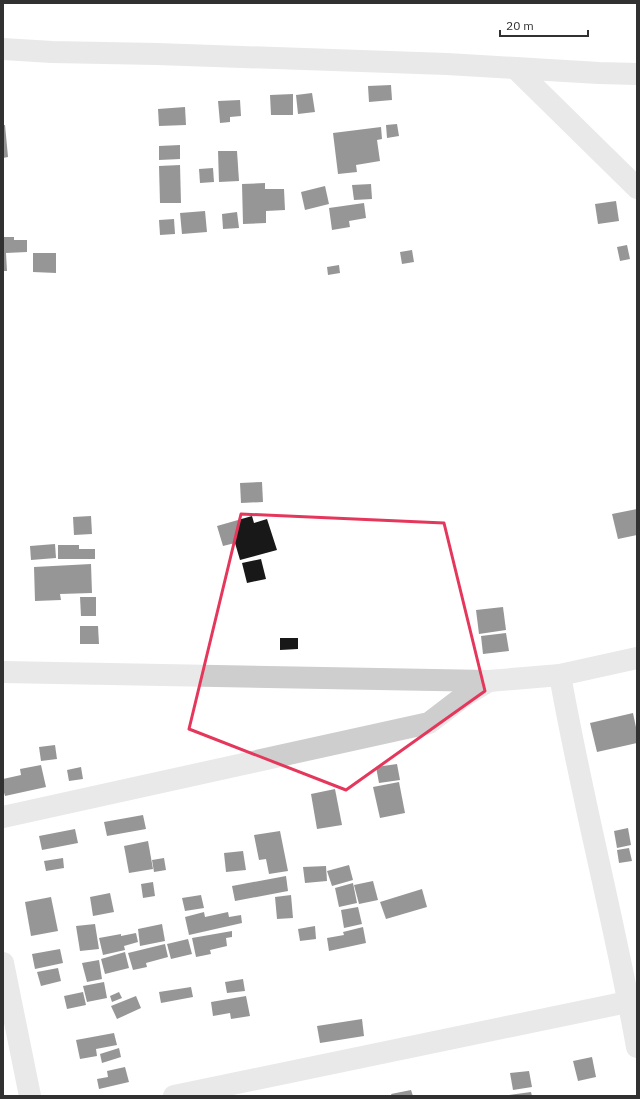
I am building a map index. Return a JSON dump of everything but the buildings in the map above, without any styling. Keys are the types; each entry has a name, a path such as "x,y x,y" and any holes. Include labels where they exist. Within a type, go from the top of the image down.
{"street":[{"path":"3,49 52,52 158,54 447,64 637,74"},
{"path":"515,68 637,188"},
{"path":"3,672 489,681 560,675 637,658"},
{"path":"560,675 569,727 633,1000 637,1047"},
{"path":"3,817 429,723 463,697 489,681"},
{"path":"3,963 30,1096"},
{"path":"174,1096 633,1000"}],"highlighted area":[{"path":"241,514 444,523 485,691 346,790 189,729"}]}
